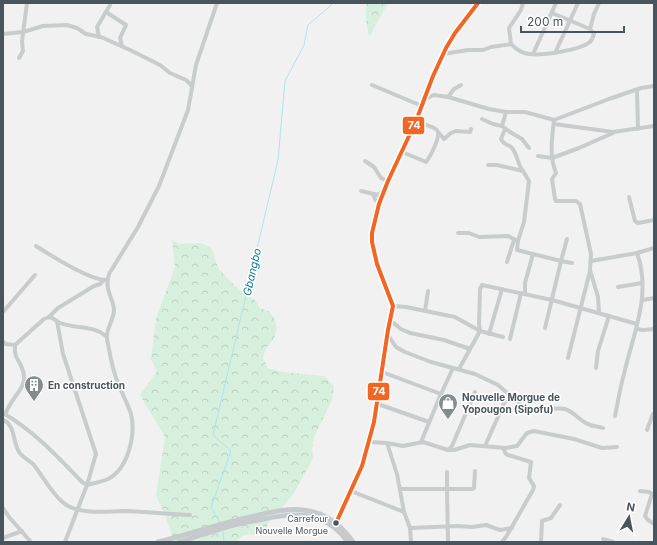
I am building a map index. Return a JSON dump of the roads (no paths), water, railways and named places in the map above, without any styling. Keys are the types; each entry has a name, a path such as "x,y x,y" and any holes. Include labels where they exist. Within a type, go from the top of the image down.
{"main road":[{"path":"158,542 282,510 303,510 316,513 336,523 353,542"},
{"path":"227,524 279,515 302,514 315,517 337,529 348,542"},
{"path":"178,542 198,537 218,527"}],"street":[{"path":"19,58 23,51 23,32 27,3"},
{"path":"105,280 114,310 106,336 114,372 131,414 133,427 132,440 130,450 123,465 115,474 108,479 87,485 82,482 28,428 4,413 24,382 22,368 14,353 15,345 62,305 105,280 138,227 159,186 186,116 190,102 190,84 193,79 196,65 218,3"},
{"path":"336,523 362,466 369,442 378,404 393,306 377,264 372,242 372,233 379,204 416,121 443,54 455,33 478,3"},
{"path":"511,44 509,28 521,10 523,3"},
{"path":"533,54 556,3"},
{"path":"555,53 578,3"},
{"path":"590,29 599,3"},
{"path":"99,36 97,28 110,5"},
{"path":"106,12 126,25 120,38 122,46"},
{"path":"443,54 468,50 483,50 491,47 511,44 525,53 555,53 583,46 590,42 594,34 590,29 552,13"},
{"path":"3,34 23,32 43,26 67,25 77,28 86,34 99,36 122,46 160,65 170,73 190,84"},
{"path":"372,85 422,106"},
{"path":"430,85 434,95"},
{"path":"448,97 454,89 461,85"},
{"path":"554,122 609,99 654,86"},
{"path":"637,90 638,129"},
{"path":"424,99 434,95 448,97 489,109 506,112 525,112 554,122 613,132 654,126"},
{"path":"506,112 501,139 503,143 511,147 519,161 520,167 529,181 524,222 507,262"},
{"path":"482,120 504,128 522,139 529,148"},
{"path":"416,121 437,129 444,139 456,131 470,132 471,128"},
{"path":"554,122 552,139 552,158 556,173 552,179 554,199 556,201 576,201 580,204 591,261 568,358"},
{"path":"402,152 426,162 436,143 439,132"},
{"path":"538,156 552,158 579,148 613,132"},
{"path":"365,161 374,167 381,178 388,182"},
{"path":"488,165 497,165 523,171"},
{"path":"361,190 378,195 384,190"},
{"path":"373,194 379,204"},
{"path":"629,197 635,221 638,223 654,220"},
{"path":"458,233 469,233 479,236 508,236 516,241 517,250 572,263"},
{"path":"545,328 567,239"},
{"path":"36,246 62,262 105,280"},
{"path":"591,261 637,253 654,248"},
{"path":"615,416 624,373 643,300 640,261 637,253"},
{"path":"510,339 533,254"},
{"path":"590,270 598,297 599,313"},
{"path":"3,312 35,275"},
{"path":"618,287 642,283"},
{"path":"459,369 480,331 479,324 482,285 552,300 599,313 636,326 643,330 654,329"},
{"path":"489,334 502,289"},
{"path":"425,311 428,291"},
{"path":"643,300 654,298"},
{"path":"393,306 406,307 455,317 480,331 503,337"},
{"path":"596,368 598,351 609,316"},
{"path":"49,317 65,324 93,329 106,336"},
{"path":"390,320 401,329 410,333 444,340 470,349"},
{"path":"57,321 63,354 96,454 87,485 65,542"},
{"path":"388,335 396,347 405,352 475,374 498,385 527,410 532,411 556,408 564,409 578,416 582,421 589,425 603,428"},
{"path":"3,342 6,344 15,345"},
{"path":"421,442 453,368"},
{"path":"382,372 441,394"},
{"path":"448,450 452,446 475,392"},
{"path":"484,446 505,400"},
{"path":"378,404 430,422"},
{"path":"647,430 654,413"},
{"path":"3,420 8,423 18,451 32,463 62,502 70,507 98,512 127,511 190,515"},
{"path":"369,442 388,443 402,446 427,442 448,450 454,450 470,445 503,448 517,446 527,433 534,431 574,439 602,448 617,447"},
{"path":"388,443 397,474 404,512 410,528 411,542"},
{"path":"502,542 512,528 534,486 529,478 531,462 506,454 503,448"},
{"path":"400,489 474,488 475,471"},
{"path":"447,472 448,542"},
{"path":"351,491 404,512"},
{"path":"640,491 649,492 652,494 645,515 648,520 654,524"},
{"path":"541,542 542,521 551,518 560,505"},
{"path":"3,508 31,542"},
{"path":"3,517 9,517"},
{"path":"410,528 448,526 472,527 486,525 500,530 512,528"},
{"path":"3,538 22,531"},
{"path":"604,538 613,542"}],"waterway":[{"name":"Gbangbo","path":"220,523 211,507 231,451 213,435 278,160 285,81 304,45 308,25 333,3"},
{"name":"Gbangbo","path":"223,531 224,542"}],"place":[{"name":"En construction","path":"34,402"},
{"name":"Nouvelle Morgue de Yopougon (Sipofu)","path":"448,420"},
{"name":"Carrefour Nouvelle Morgue","path":"336,523"}]}
